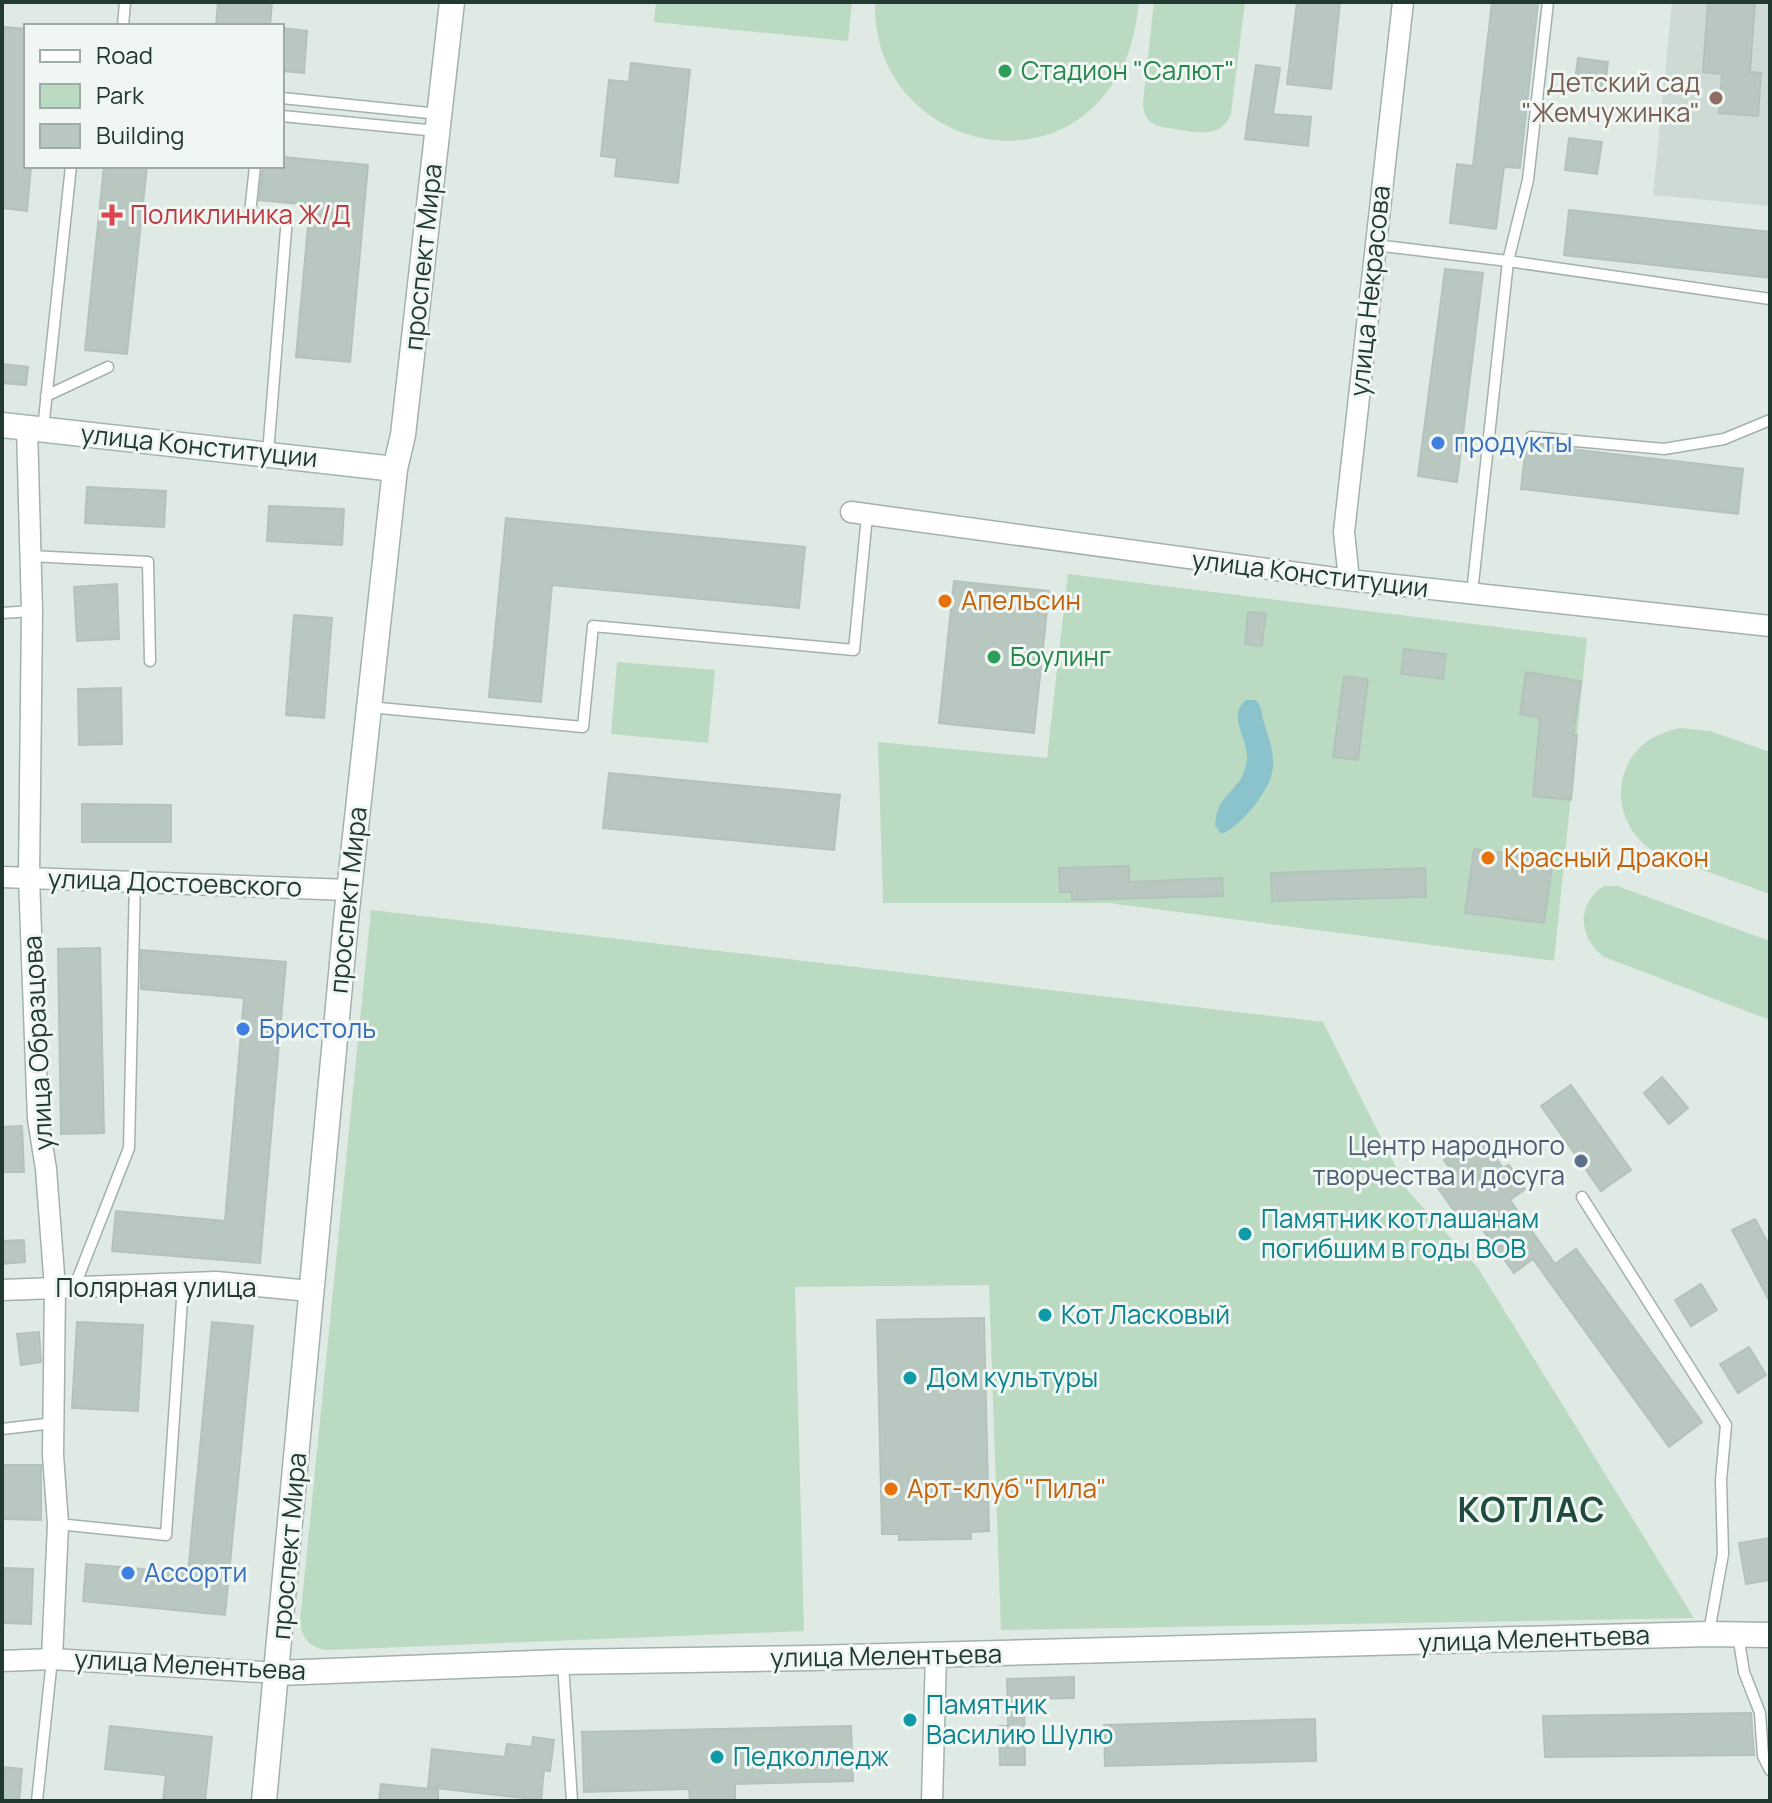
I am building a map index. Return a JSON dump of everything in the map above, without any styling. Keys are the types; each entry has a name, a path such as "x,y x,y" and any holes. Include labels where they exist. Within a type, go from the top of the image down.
{"street":[{"name":"проспект Мира","path":"264,1801 349,890 395,469 403,435 452,2"},
{"name":"улица Некрасова","path":"1349,580 1344,532 1403,2"},
{"name":"улица Конституции","path":"2,425 395,469"},
{"name":"улица Образцова","path":"35,428 30,556 29,878 38,1119 64,1288 54,1423 58,1524 52,1659"},
{"name":"улица Конституции","path":"859,514 1349,580 1770,626"},
{"name":"улица Достоевского","path":"2,877 349,890"},
{"name":"Полярная улица","path":"2,1290 216,1282 310,1291"},
{"name":"улица Мелентьева","path":"2,1661 52,1659 278,1673 563,1662 1770,1635"},
{"path":"932,1801 936,1654"}],"lane":[{"path":"123,24 125,2"},
{"path":"1472,593 1508,261 1528,180 1548,2"},
{"path":"284,98 438,122"},
{"path":"284,116 438,122"},
{"path":"35,428 46,396 71,168"},
{"path":"255,168 250,213 287,217 268,453"},
{"path":"1375,245 1770,299"},
{"path":"46,396 108,367"},
{"path":"1531,437 1664,449 1724,439 1770,420"},
{"path":"369,707 583,727 593,626 854,650 859,514"},
{"path":"30,556 148,562 150,661"},
{"path":"2,613 32,611"},
{"path":"64,1288 129,1148 135,880"},
{"path":"1582,1197 1726,1425 1721,1480 1723,1554 1708,1634"},
{"path":"58,1524 166,1535 183,1285"},
{"path":"2,1429 54,1423"},
{"path":"1738,1635 1744,1672 1760,1713 1763,1756 1770,1770"},
{"path":"37,1801 52,1659"},
{"path":"563,1662 572,1801"}],"shaded area":[{"name":"Детский сад \"Жемчужинка\"","path":"1672,2 1770,2 1770,206 1653,195"}],"green space":[{"path":"656,2 852,2 848,41 654,22"},
{"name":"Стадион \"Салют\"","path":"875,2 1139,2 1133,38 1124,64 1090,110 1053,133 1012,141 971,135 933,117 902,89 882,50"},
{"path":"1154,2 1245,2 1231,113 1220,128 1192,132 1162,127 1146,115 1143,102"},
{"path":"1068,574 1587,638 1554,961 1109,903 883,903 878,742 1047,758"},
{"path":"617,662 715,670 708,743 611,734"},
{"path":"1680,728 1710,731 1770,752 1770,894 1659,854 1641,841 1628,824 1621,792 1629,762 1646,742"},
{"path":"1604,886 1617,886 1770,941 1770,1020 1604,957 1589,941 1584,922 1588,902"},
{"path":"371,910 1323,1022 1408,1191 1478,1268 1694,1618 1001,1630 989,1285 795,1287 804,1631 327,1650 316,1647 304,1637 300,1621"}],"water":[{"path":"1246,700 1256,700 1261,709 1273,754 1272,773 1252,808 1236,825 1221,834 1215,825 1218,809 1240,780 1247,759 1238,721 1240,706"}],"building":[{"path":"218,2 272,2 270,24 216,24"},
{"path":"1297,2 1340,2 1331,89 1287,84"},
{"path":"1492,2 1538,2 1520,168 1504,167 1496,229 1450,223 1457,164 1473,166"},
{"path":"1708,2 1755,2 1750,72 1761,73 1758,116 1719,113 1722,74 1703,72"},
{"path":"5,27 24,29 24,168 31,168 27,211 2,208 2,51"},
{"path":"284,28 307,31 304,73 284,71"},
{"path":"1578,58 1608,62 1604,92 1574,88"},
{"path":"631,63 690,70 678,183 615,176 617,158 601,156 609,80 629,82"},
{"path":"1256,65 1280,68 1273,114 1311,117 1308,146 1245,139"},
{"path":"1569,138 1602,142 1597,174 1565,170"},
{"path":"284,157 368,165 350,362 296,357 310,205 259,200 263,168 284,168"},
{"path":"104,168 147,168 127,354 85,350"},
{"path":"1569,210 1770,232 1770,278 1564,255"},
{"path":"1445,269 1483,273 1457,482 1418,476"},
{"path":"2,364 28,367 26,385 2,383"},
{"path":"1526,444 1743,469 1738,514 1521,489"},
{"path":"87,487 166,491 164,527 85,523"},
{"path":"269,506 344,509 342,545 267,541"},
{"path":"506,518 805,547 799,608 552,585 541,702 489,697"},
{"name":"Боулинг","path":"954,581 1049,591 1034,733 939,723"},
{"path":"117,584 119,639 77,641 74,587"},
{"path":"1248,612 1266,613 1262,646 1245,644"},
{"path":"294,615 332,618 324,718 286,715"},
{"path":"1404,649 1446,654 1443,679 1401,674"},
{"path":"1526,672 1581,681 1573,735 1577,735 1571,800 1533,796 1540,718 1520,714"},
{"path":"1344,676 1368,679 1358,760 1333,757"},
{"path":"121,688 122,744 79,745 78,689"},
{"path":"609,773 840,795 834,850 603,828"},
{"path":"82,804 171,805 171,842 82,842"},
{"path":"1474,849 1553,859 1544,923 1465,913"},
{"path":"1129,866 1129,882 1222,878 1223,896 1072,900 1072,892 1060,892 1059,868"},
{"path":"1425,868 1426,897 1272,901 1271,873"},
{"path":"100,948 104,1133 61,1134 58,949"},
{"path":"141,950 286,962 260,1263 112,1251 116,1211 225,1221 244,998 141,989"},
{"path":"1662,1077 1688,1108 1669,1124 1644,1093"},
{"path":"1571,1085 1631,1170 1601,1191 1541,1106"},
{"path":"22,1126 24,1172 2,1172 2,1127"},
{"path":"1486,1144 1503,1168 1509,1165 1525,1189 1510,1200 1555,1264 1576,1249 1702,1422 1669,1447 1533,1259 1514,1273 1477,1222 1467,1229 1433,1181 1450,1169 1444,1160 1457,1151 1463,1160"},
{"path":"1755,1219 1770,1247 1770,1302 1732,1230"},
{"path":"24,1240 25,1262 2,1264 2,1241"},
{"path":"1701,1284 1717,1310 1691,1326 1675,1300"},
{"path":"984,1318 989,1531 971,1532 971,1539 899,1540 899,1534 882,1534 877,1320"},
{"path":"77,1322 143,1325 138,1411 72,1408"},
{"path":"212,1322 253,1326 225,1615 83,1601 86,1564 188,1573"},
{"path":"39,1332 41,1362 21,1365 17,1334"},
{"path":"1749,1347 1766,1375 1738,1393 1720,1364"},
{"path":"2,1465 41,1465 41,1520 2,1519"},
{"path":"1770,1538 1770,1580 1746,1584 1739,1543"},
{"path":"2,1568 33,1569 31,1624 2,1623"},
{"path":"1074,1677 1074,1698 1024,1699 1025,1765 1000,1765 999,1726 1008,1726 1007,1679"},
{"path":"1751,1713 1754,1755 1545,1757 1543,1716"},
{"path":"1315,1719 1316,1761 1105,1766 1104,1725"},
{"path":"110,1726 212,1737 205,1801 163,1801 166,1775 105,1769"},
{"name":"Педколледж","path":"851,1726 853,1781 735,1784 735,1801 690,1801 689,1789 584,1792 582,1732"},
{"path":"533,1737 554,1740 550,1771 544,1770 541,1800 428,1787 432,1749 505,1757 507,1744 532,1747"},
{"path":"2,1767 22,1769 19,1801 2,1801"},
{"path":"381,1784 438,1790 438,1801 379,1801"}],"place":[{"name":"Стадион \"Салют\"","path":"1005,71"},
{"name":"Детский сад \"Жемчужинка\"","path":"1716,98"},
{"name":"Поликлиника Ж/Д","path":"112,215"},
{"name":"продукты","path":"1438,443"},
{"name":"Апельсин","path":"945,601"},
{"name":"Боулинг","path":"994,657"},
{"name":"Красный Дракон","path":"1488,858"},
{"name":"Бристоль","path":"243,1029"},
{"name":"Центр народного творчества и досуга","path":"1581,1161"},
{"name":"Памятник котлашанам погибшим в годы ВОВ","path":"1245,1234"},
{"name":"Кот Ласковый","path":"1045,1315"},
{"name":"Дом культуры","path":"910,1378"},
{"name":"Арт-клуб \"Пила\"","path":"891,1489"},
{"name":"Ассорти","path":"128,1573"},
{"name":"Памятник Василию Шулю","path":"910,1720"},
{"name":"Педколледж","path":"717,1757"}],"district":[{"name":"КОТЛАС","path":"1532,1510"}]}
